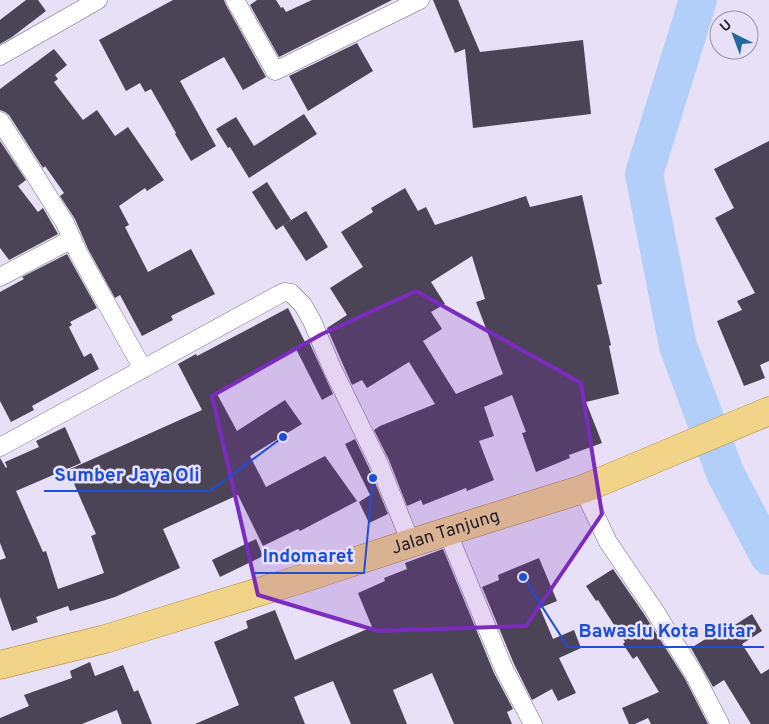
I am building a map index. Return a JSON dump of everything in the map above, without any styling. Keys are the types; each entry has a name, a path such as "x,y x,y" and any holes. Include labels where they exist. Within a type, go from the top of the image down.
{"main road":[{"name":"Jalan Tanjung","path":"0,664 105,639 583,489 768,412"}],"street":[{"path":"0,56 98,0"},
{"path":"235,0 275,71 420,0"},
{"path":"0,121 65,223 79,254 143,369"},
{"path":"0,277 72,238"},
{"path":"0,447 278,294 284,292 292,293 303,305 312,321 332,368 379,464 411,543"},
{"path":"583,489 608,542 653,608 689,666 720,724"},
{"path":"447,531 504,669 533,724"}],"highlighted area":[{"path":"416,291 581,383 602,514 526,626 378,631 258,595 212,396 322,334"}],"building":[{"path":"26,0 38,0 46,11 0,44 0,20"},
{"path":"173,0 224,0 266,77 243,90 224,57 180,81 216,146 191,161 151,89 145,92 140,83 126,91 99,40"},
{"path":"257,0 276,0 286,12 312,0 392,0 279,57 250,5"},
{"path":"433,0 458,0 480,52 583,40 591,114 473,128 465,49 455,53"},
{"path":"357,43 373,71 308,111 289,76"},
{"path":"54,49 67,65 55,75 58,79 54,82 83,120 97,110 115,136 128,127 164,180 147,191 145,188 119,206 129,225 125,227 148,272 191,249 215,294 171,316 173,320 142,336 120,295 115,298 88,249 75,219 60,196 64,193 45,166 43,168 9,115 0,110 0,89"},
{"path":"304,114 317,134 249,178 230,147 228,148 216,129 236,117 254,146"},
{"path":"0,141 26,180 18,186 38,212 43,208 58,234 9,260 0,248"},
{"path":"769,141 769,361 760,365 765,378 744,386 717,321 742,310 737,301 755,293 715,218 734,208 714,169"},
{"path":"267,182 291,220 276,230 252,192"},
{"path":"405,188 418,211 426,207 435,225 526,196 530,207 582,195 602,284 597,285 611,345 609,346 619,394 586,402 602,443 569,455 570,458 536,472 522,433 526,432 512,395 484,407 494,436 479,441 494,480 467,491 466,488 423,505 421,500 407,506 389,460 374,430 435,404 409,362 367,388 362,380 352,385 327,328 347,315 330,288 363,267 341,232 373,212 371,208","holes":["472,256 485,299 476,302 503,374 456,394 423,341 442,329 431,312 445,304 431,282"]},
{"path":"306,211 328,247 306,261 283,225"},
{"path":"67,254 97,308 70,322 72,325 69,327 84,357 91,353 99,369 32,406 34,410 11,422 0,401 0,292 24,279 22,277"},
{"path":"288,308 305,342 308,340 333,394 322,400 296,349 216,392 237,431 285,400 302,424 250,456 266,487 325,456 357,501 300,531 298,529 263,546 238,495 163,529 180,568 115,597 70,611 68,606 36,617 38,622 12,631 0,597 0,560 6,558 0,543 0,458 6,468 5,462 39,447 36,441 65,427 81,463 16,491 43,552 46,551 58,589 104,573 91,536 96,534 68,470 202,410 178,364"},
{"path":"355,439 388,514 369,523 359,502 370,495 345,444"},
{"path":"256,539 263,556 220,577 212,560"},
{"path":"443,549 494,673 513,709 507,712 512,724 454,724 432,673 393,690 407,724 351,724 333,681 294,697 305,724 195,724 239,705 214,642 248,628 246,621 275,610 295,660 372,627 358,593 385,581 384,578 407,569 405,563"},
{"path":"539,558 557,601 540,608 553,639 574,630 581,648 559,658 576,693 558,701 552,689 532,700 514,664 482,587 499,580 498,575"},
{"path":"613,569 685,679 708,724 651,724 648,718 635,724 629,724 622,708 659,692 637,656 633,659 623,644 625,642 598,600 596,601 586,586"},
{"path":"752,614 762,631 742,644 761,674 769,669 769,724 751,724 724,680 713,687 691,648 725,627 727,630"},
{"path":"90,662 95,676 123,665 134,692 138,690 152,724 122,724 117,710 82,724 0,724 0,718 29,706 24,695 72,678 70,671"}],"waterway":[{"path":"698,0 644,174 678,346 726,475 769,556"}],"place":[{"name":"Sumber Jaya Oli","path":"283,437"},
{"name":"Indomaret","path":"373,478"},
{"name":"Bawaslu Kota Blitar","path":"523,577"}]}
